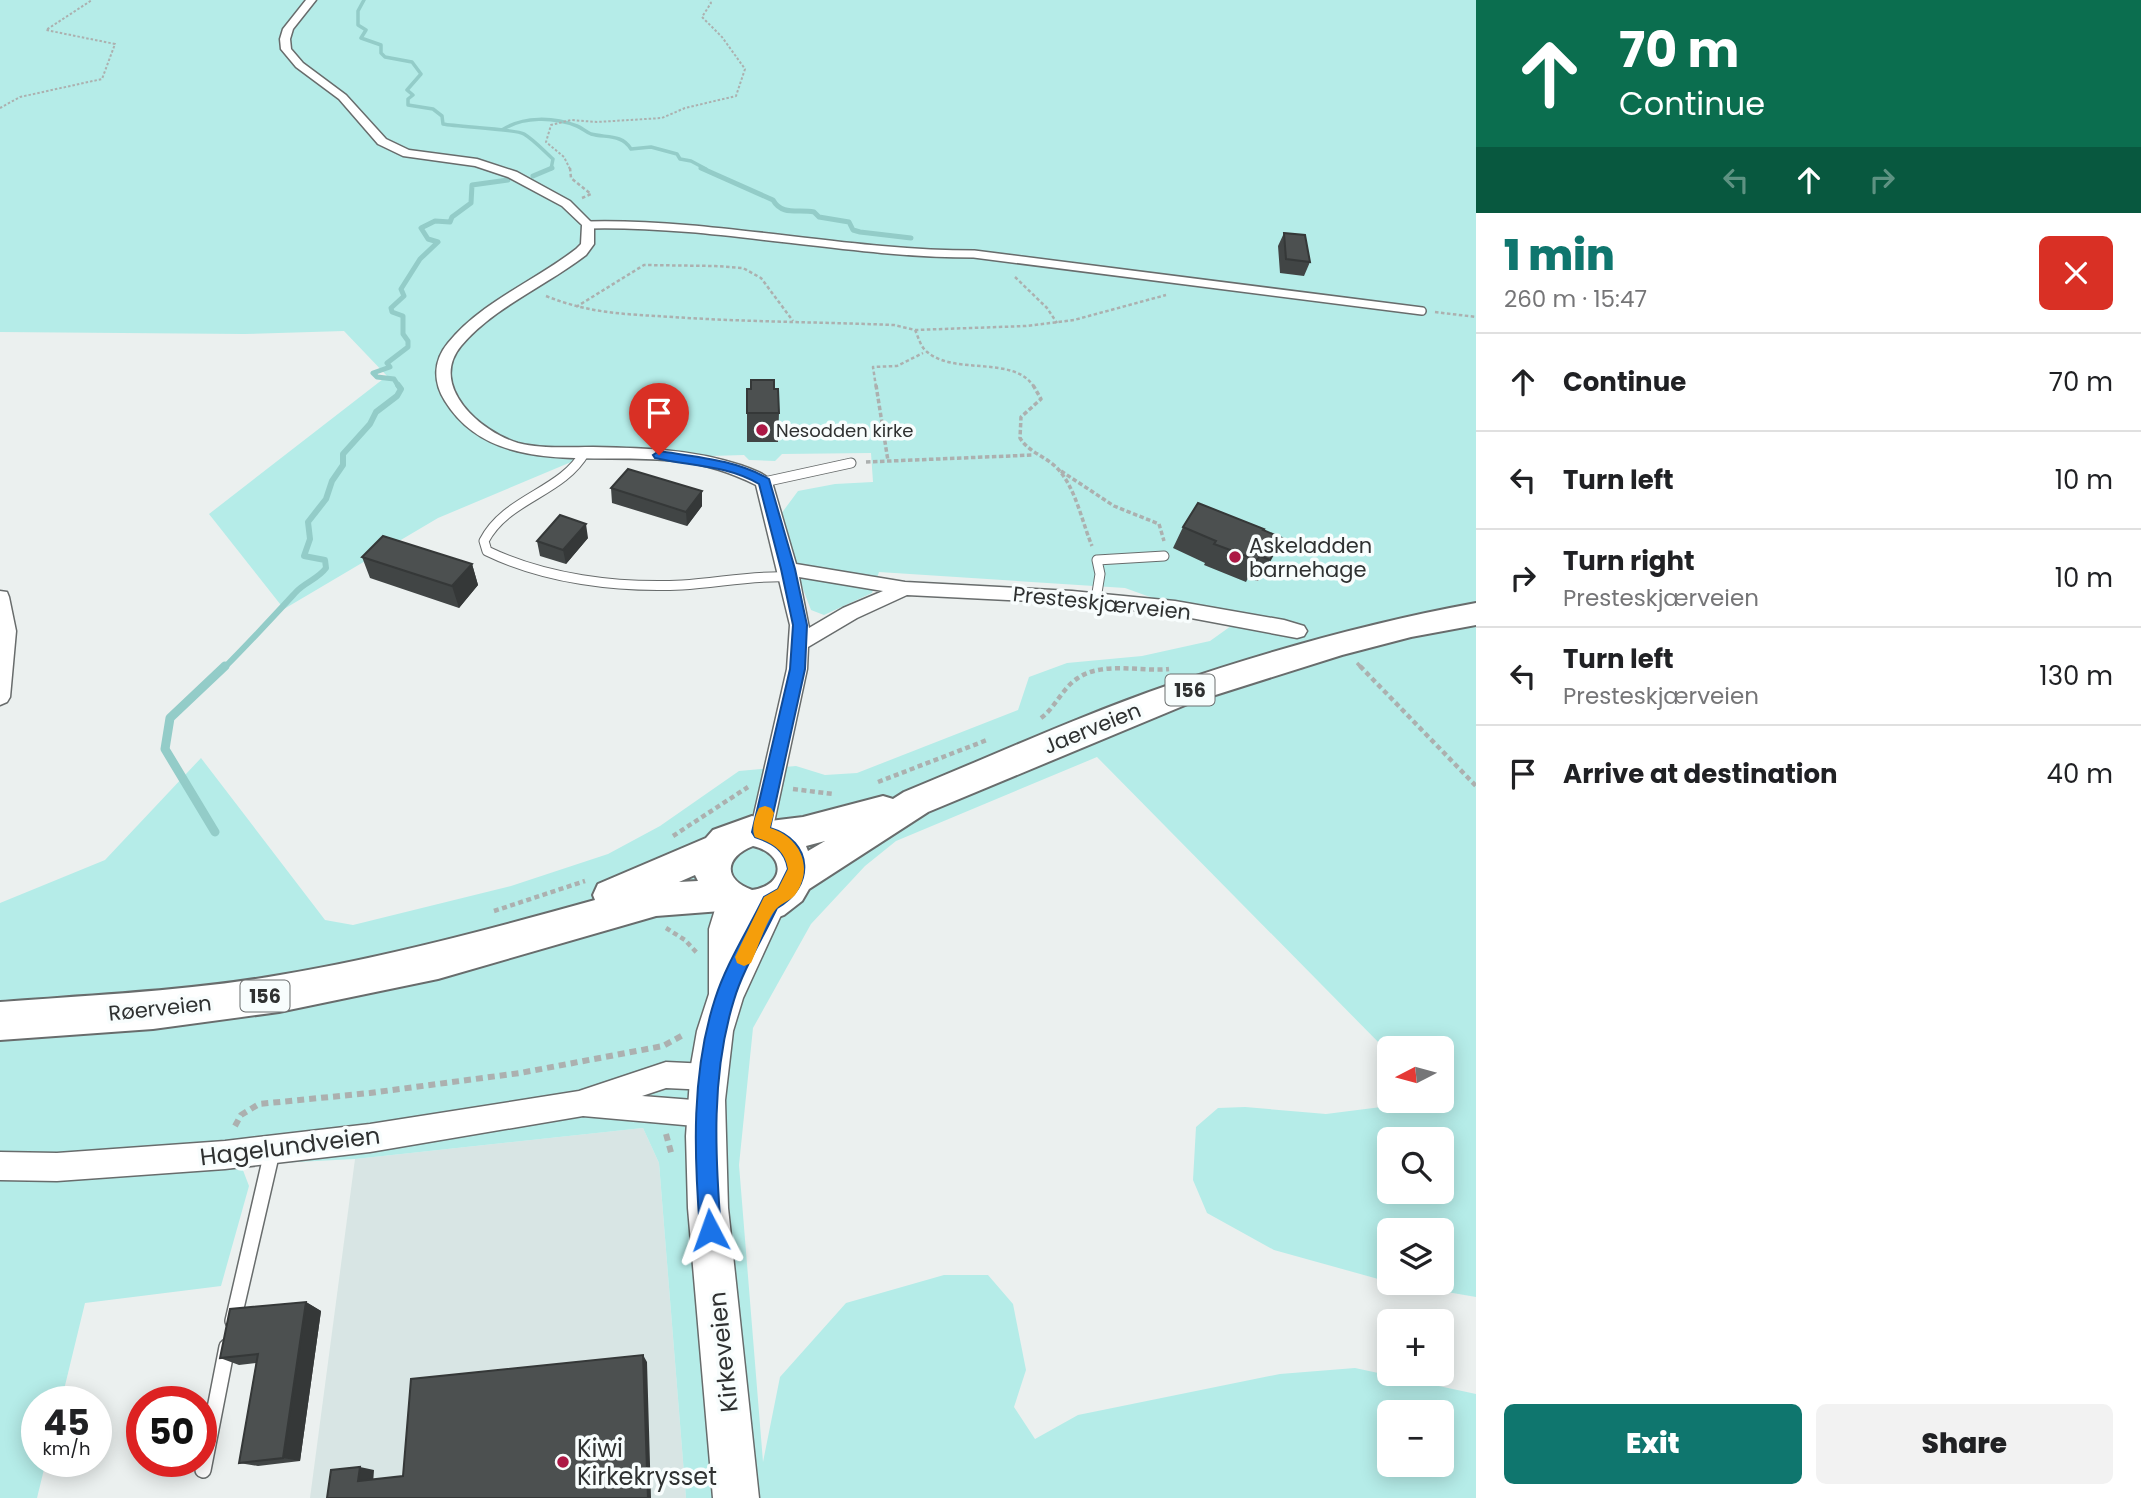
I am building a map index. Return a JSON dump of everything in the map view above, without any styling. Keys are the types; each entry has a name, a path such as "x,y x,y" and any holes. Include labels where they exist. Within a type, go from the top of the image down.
{"main road":[{"name":"Jaerveien","path":"767,834 803,832 916,802 1179,694 1339,645 1411,626 1476,614"},
{"name":"Jaerveien","path":"783,890 916,802"},
{"name":"156","path":"717,849 732,836 767,834"},
{"path":"767,834 782,841 794,855 783,890"},
{"path":"717,849 711,862 711,873 729,897"},
{"name":"Røerveien","path":"523,935 717,849"},
{"name":"156","path":"729,897 755,905 783,890"},
{"name":"Kirkeveien","path":"725,998 783,890"},
{"name":"Kirkeveien","path":"729,897 725,998 714,1041 708,1096 706,1166 737,1498"},
{"name":"Røerveien","path":"0,1021 153,1010 279,994 438,961 523,935 656,900 729,897"}],"street":[{"path":"311,0 287,32 288,51 303,69 345,99 378,140 404,152 488,165 568,204 581,213 588,225 587,244 581,252 495,310 448,353 444,384 449,399 469,422 511,446 534,450 637,452 704,461 748,472 764,482 800,625 797,669 767,834"},
{"name":"Presteskjærveien","path":"789,573 905,588 1096,599 1175,608 1284,626 1297,631"},
{"name":"Presteskjærveien","path":"799,642 850,613 905,588"},
{"path":"0,597 6,631 0,696"},
{"name":"Hagelundveien","path":"579,1104 666,1075 708,1096"},
{"name":"Hagelundveien","path":"0,1166 57,1167 225,1155 370,1138 579,1104 708,1096"}],"lane":[{"path":"588,225 647,224 917,254 988,256 1422,311"},
{"path":"585,452 576,465 510,511 491,528 484,541 488,551 505,561 624,583 683,585 740,576 789,573"},
{"path":"764,482 851,463"},
{"path":"1096,599 1100,575 1097,560 1164,556"},
{"path":"217,1394 273,1150"}],"path":[{"path":"0,108 20,97 102,79 114,44 46,30 92,0"},
{"path":"568,204 591,194 571,178 571,167 565,155 546,142 551,125 571,120 597,122 662,118 685,107 736,96 745,69 722,37 702,17 711,3 709,0"},
{"path":"988,256 1021,281 1047,308 1057,323"},
{"path":"576,308 644,265 715,266 747,269 761,278 793,321"},
{"path":"530,288 576,308 720,321 894,325 915,330 1057,323 1150,301 1196,283"},
{"path":"1422,311 1476,317"},
{"path":"915,330 917,344 923,353 951,363 1018,372 1038,388 1041,399 1021,417 1019,423 1027,450 1114,506 1160,524 1164,534 1164,556"},
{"path":"888,461 873,366 897,366 923,353"},
{"path":"851,463 1033,455"},
{"path":"1060,471 1097,560"},
{"path":"1339,645 1449,755 1476,786"},
{"path":"1031,723 1052,711 1072,683 1087,674 1173,668"},
{"path":"866,787 993,738"},
{"path":"668,839 758,781"},
{"path":"789,788 836,794"},
{"path":"484,915 597,876"},
{"path":"661,926 685,940 697,954 701,964"},
{"path":"225,1155 241,1115 259,1104 370,1093 520,1073 663,1046 691,1030"}],"shaded area":[{"path":"0,0 1476,0 1476,1297 1454,1293 1454,1218 1377,1218 1377,1279 1274,1250 1207,1213 1193,1180 1196,1127 1218,1108 1245,1107 1326,1114 1377,1108 1377,1113 1454,1113 1454,1036 1377,1036 1377,1041 1097,757 896,841 865,866 811,924 753,1028 739,1165 763,1462 780,1377 846,1303 944,1275 988,1275 1013,1304 1026,1370 1014,1407 1035,1439 1078,1415 1280,1374 1355,1368 1377,1373 1377,1386 1439,1386 1476,1394 1476,1498 686,1498 659,1163 643,1128 355,1159 241,1165 249,1186 221,1286 85,1303 65,1386 21,1386 21,1477 42,1477 37,1498 0,1498 0,903 105,860 201,758 325,920 353,925 511,886 608,854 660,826 739,771 796,766 825,775 857,773 1018,710 1029,677 1067,663 1142,656 1210,641 1231,626 1125,588 879,572 872,593 824,615 811,610 785,542 781,514 798,491 835,484 873,482 871,453 782,454 775,461 749,460 744,455 576,460 438,518 284,609 209,514 387,376 344,331 244,334 0,332"},
{"path":"643,1128 659,1163 686,1498 310,1498 355,1159"}],"building":[{"path":"1284,233 1305,235 1310,262 1286,259"},
{"path":"751,380 774,380 774,389 778,389 779,413 747,413 747,389 751,389"},
{"path":"628,469 702,491 686,512 611,488"},
{"path":"1198,503 1282,538 1270,560 1260,556 1257,560 1214,544 1216,541 1183,527"},
{"path":"560,515 586,524 563,550 537,541"},
{"path":"383,536 472,564 452,586 362,557"},
{"path":"306,1302 283,1458 239,1463 258,1354 220,1358 230,1309"},
{"path":"643,1355 648,1498 327,1498 331,1470 360,1467 358,1481 403,1476 411,1379"}],"waterway":[{"path":"364,0 358,11 358,25 366,30 361,38 381,45 381,53 385,57 412,62 421,74 407,90 413,95 408,99 408,105 433,109 442,116 443,124 524,134 553,159 551,168"},
{"path":"502,130 529,120 559,121 577,126 591,134 618,139 631,149 651,147 677,154 680,159 706,169"},
{"path":"533,176 551,168"},
{"path":"701,168 773,200 786,210 814,212 819,217 849,222 853,230 860,232 911,238"},
{"path":"399,387 394,379 377,377 373,373 390,367 387,363 408,347 408,341 403,334 403,316 392,312 391,308 404,296 401,289 420,259 438,242 428,239 421,228 435,221 450,222 452,217 471,203 472,185 508,180"},
{"path":"224,668 296,592 326,568 325,560 304,556 310,539 308,522 326,499 332,481 343,465 343,454 370,424 376,412 397,396 401,389 398,385"},
{"path":"215,832 165,749 170,718 225,666"}],"slow traffic":[{"path":"744,957 770,902 785,894 795,878 794,855 789,847 773,835 761,832 765,813"}],"place":[{"name":"Nesodden kirke","path":"762,430"},
{"name":"Askeladden barnehage","path":"1235,557"},
{"name":"Kiwi Kirkekrysset","path":"563,1462"}],"route":[{"path":"659,455 727,466 748,472 764,482 800,625 797,669 761,832 773,835 789,847 794,855 795,878 785,894 770,902 725,998 714,1041 706,1114 710,1230"}]}
